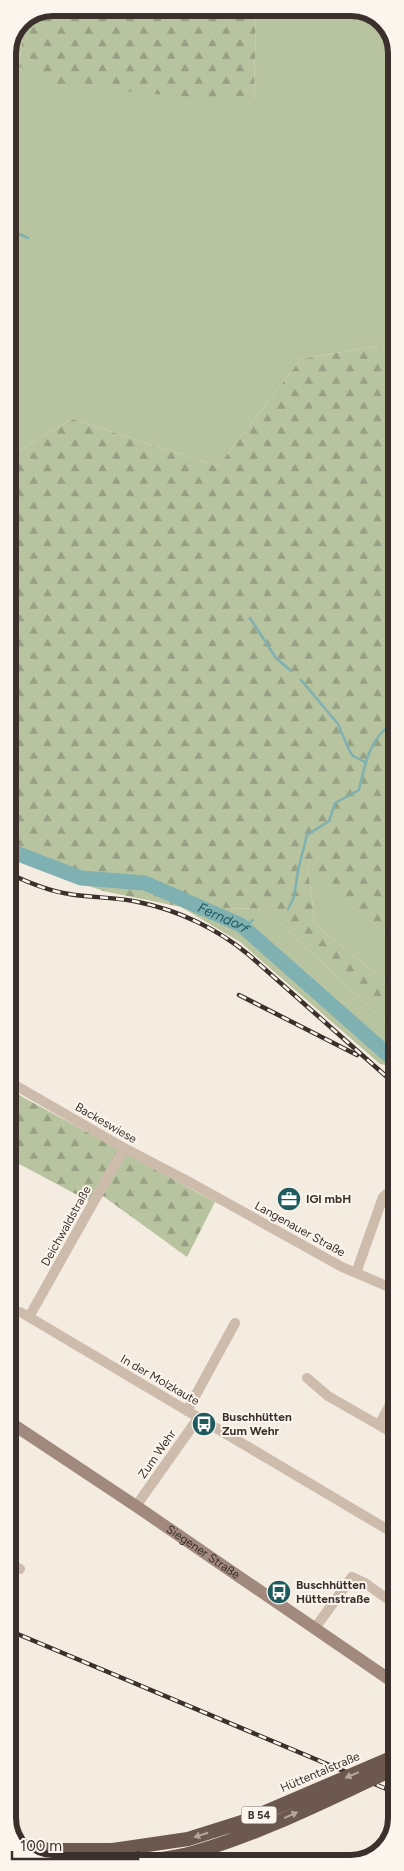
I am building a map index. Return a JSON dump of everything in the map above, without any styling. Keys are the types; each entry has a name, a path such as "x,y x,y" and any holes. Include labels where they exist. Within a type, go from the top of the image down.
{"highway":[{"name":"Hüttentalstraße","path":"33,1849 113,1850 188,1839 242,1822 388,1759"},
{"name":"B 54","path":"182,1855 198,1852 252,1832 388,1772"}],"main road":[{"name":"Siegener Straße","path":"17,1427 388,1678"}],"street":[{"name":"Backeswiese","path":"17,1086 124,1148 193,1184"},
{"name":"Deichwaldstraße","path":"29,1317 124,1148"},
{"name":"Langenauer Straße","path":"193,1184 330,1261 388,1286"},
{"path":"356,1273 383,1197 388,1193"},
{"name":"In der Molzkaute","path":"17,1312 29,1317 388,1530"},
{"path":"187,1411 235,1324"},
{"path":"307,1378 328,1396 388,1430"},
{"path":"379,1424 388,1409"},
{"name":"Zum Wehr","path":"136,1506 199,1417"},
{"path":"315,1628 352,1577 365,1583 388,1598"}],"green space":[{"path":"256,16 353,16 373,24 384,37 387,49 387,344 301,359 218,466 72,419 16,452 16,53 19,39 23,33 19,66 254,103"},
{"path":"256,16 254,103 44,84 19,66 23,33 27,27 46,17"},
{"path":"387,344 388,935 308,869 315,924 388,983 388,1024 265,909 181,907 103,891 16,860 16,452 72,419 218,466 301,359"},
{"path":"308,868 388,935 388,983 315,924"},
{"path":"181,907 265,909 388,1024 388,1065 380,1064 240,942"},
{"path":"17,1094 215,1202 187,1257 103,1196 96,1205 17,1163"}],"waterway":[{"path":"16,233 28,238"},
{"path":"250,618 276,658 291,671"},
{"path":"301,680 338,724 353,756 365,762"},
{"path":"288,909 294,897 298,870 307,835 329,821 335,803 359,790 366,760 374,742 387,728"},
{"name":"Ferndorf","path":"16,853 81,878 145,883 241,925 388,1055"},
{"path":"244,927 253,920"}],"railway":[{"path":"16,877 61,893 130,900 168,910 211,929 249,955 388,1078"},
{"path":"239,995 357,1055"},
{"path":"17,1634 388,1790"}],"place":[{"name":"IGI mbH","path":"289,1199"},
{"name":"Buschhütten Zum Wehr","path":"204,1424"},
{"name":"Buschhütten Hüttenstraße","path":"279,1592"}]}
